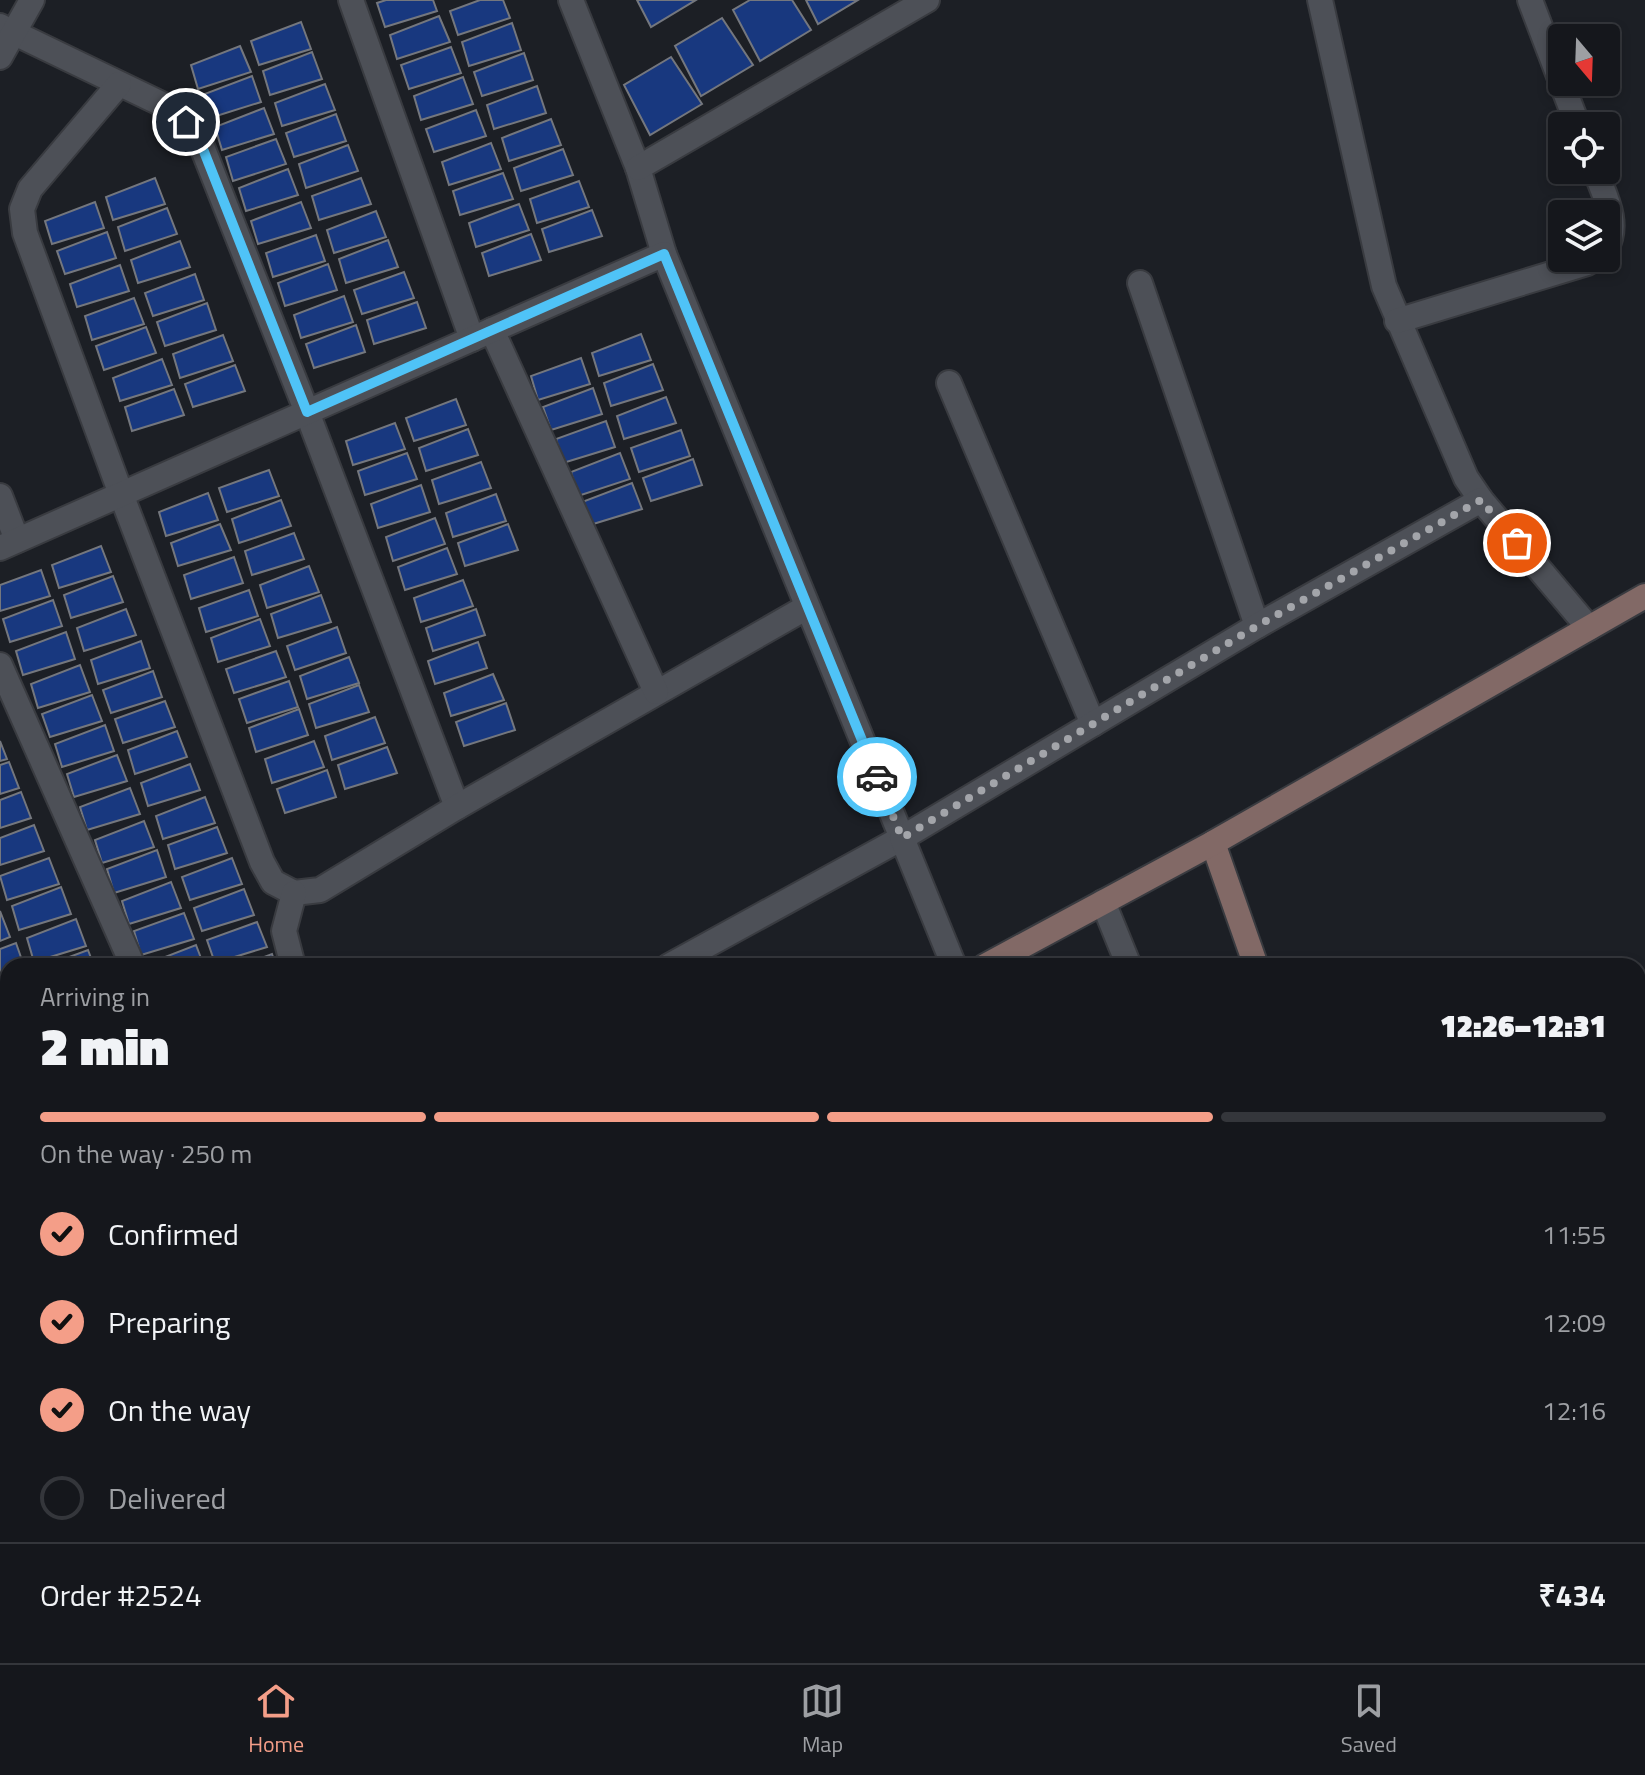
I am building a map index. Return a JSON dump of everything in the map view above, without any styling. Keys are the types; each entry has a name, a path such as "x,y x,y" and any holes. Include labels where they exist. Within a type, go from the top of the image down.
{"street":[{"path":"0,57 7,30 32,0"},
{"path":"351,0 482,334 656,692"},
{"path":"571,0 638,168 664,254 951,958"},
{"path":"638,168 927,0"},
{"path":"1320,0 1384,286 1397,321 1466,478 1589,628"},
{"path":"1530,0 1573,112"},
{"path":"7,30 168,107 186,122 201,144 457,807"},
{"path":"119,84 30,189 22,209 25,233 121,494 262,862 273,882 294,893 320,890 457,807 807,607"},
{"path":"0,496 9,544 664,254"},
{"path":"1397,321 1558,272"},
{"path":"1140,283 1257,626"},
{"path":"949,383 1093,724"},
{"path":"684,958 902,838 1257,626 1481,500"},
{"path":"1000,958 1213,843 1645,596"},
{"path":"0,665 129,958"},
{"path":"1213,843 1253,958"},
{"path":"291,958 284,931 294,893"},
{"path":"1103,902 1126,958"}],"building":[{"path":"386,0 433,0 437,11 385,27 377,3"},
{"path":"480,0 503,0 510,18 458,35 450,11"},
{"path":"637,0 696,0 651,27"},
{"path":"750,0 792,0 811,30 760,61 733,10"},
{"path":"806,0 858,0 818,24"},
{"path":"439,16 450,42 397,59 390,35"},
{"path":"722,18 753,65 701,96 675,46"},
{"path":"301,22 311,49 259,65 251,41"},
{"path":"512,23 521,50 469,66 462,42"},
{"path":"240,46 251,72 198,89 191,65"},
{"path":"451,47 461,73 409,89 401,65"},
{"path":"312,52 322,79 270,95 263,71"},
{"path":"524,53 533,80 482,96 474,72"},
{"path":"671,57 702,104 650,135 624,85"},
{"path":"252,76 261,102 210,118 202,95"},
{"path":"463,77 473,104 421,120 414,96"},
{"path":"325,84 335,110 282,126 275,103"},
{"path":"537,86 546,113 494,129 487,105"},
{"path":"264,108 274,134 222,150 215,127"},
{"path":"476,110 486,136 434,152 426,129"},
{"path":"336,114 346,141 294,157 286,133"},
{"path":"551,119 561,145 509,161 502,138"},
{"path":"276,139 286,164 233,181 226,157"},
{"path":"491,143 501,169 449,185 442,162"},
{"path":"348,145 358,171 306,188 299,164"},
{"path":"563,149 573,175 521,191 514,168"},
{"path":"288,169 298,195 246,211 239,188"},
{"path":"503,173 513,199 460,215 453,191"},
{"path":"155,178 165,204 113,220 106,197"},
{"path":"361,178 371,204 319,220 312,196"},
{"path":"579,181 589,207 537,223 530,199"},
{"path":"95,202 104,228 52,244 45,221"},
{"path":"301,202 311,228 258,244 251,221"},
{"path":"519,204 529,230 476,247 469,223"},
{"path":"167,208 177,234 125,251 118,227"},
{"path":"592,210 602,236 549,252 542,229"},
{"path":"376,211 386,237 334,253 327,230"},
{"path":"107,232 116,258 65,274 57,251"},
{"path":"531,234 541,260 489,276 482,253"},
{"path":"316,235 325,261 273,277 266,253"},
{"path":"388,240 398,267 346,283 339,259"},
{"path":"180,241 190,267 138,283 131,260"},
{"path":"328,264 337,290 285,306 278,283"},
{"path":"120,265 129,291 77,307 70,284"},
{"path":"404,272 414,298 362,314 354,290"},
{"path":"195,274 204,300 153,316 145,293"},
{"path":"344,296 353,322 301,338 294,315"},
{"path":"134,298 144,324 92,340 85,316"},
{"path":"417,302 426,328 374,344 367,320"},
{"path":"207,303 216,330 165,346 157,322"},
{"path":"356,325 365,352 314,368 306,344"},
{"path":"146,327 156,353 104,370 96,346"},
{"path":"641,334 651,360 599,376 592,353"},
{"path":"223,335 233,361 180,378 173,354"},
{"path":"581,358 590,384 538,400 531,376"},
{"path":"162,359 172,385 120,401 113,378"},
{"path":"653,364 663,390 611,406 604,383"},
{"path":"235,365 245,391 193,407 185,384"},
{"path":"593,388 602,414 551,430 543,407"},
{"path":"174,389 184,415 132,431 125,407"},
{"path":"666,397 676,423 624,439 617,416"},
{"path":"456,399 466,425 414,441 406,418"},
{"path":"606,421 615,447 563,463 556,439"},
{"path":"395,423 405,449 353,465 346,441"},
{"path":"468,429 478,455 426,471 419,448"},
{"path":"681,430 690,456 639,472 631,448"},
{"path":"407,453 417,479 365,495 358,471"},
{"path":"620,453 630,479 578,496 571,472"},
{"path":"693,459 702,485 651,501 643,478"},
{"path":"481,462 491,488 439,504 432,480"},
{"path":"269,470 279,496 227,512 219,488"},
{"path":"632,483 642,509 590,525 582,502"},
{"path":"421,485 430,512 378,528 371,504"},
{"path":"208,493 218,520 166,536 159,512"},
{"path":"496,494 506,521 453,537 446,513"},
{"path":"281,500 291,526 239,543 232,519"},
{"path":"435,518 445,544 393,561 386,537"},
{"path":"220,524 231,550 178,566 171,543"},
{"path":"508,524 518,550 465,566 458,543"},
{"path":"294,533 304,559 252,575 245,551"},
{"path":"101,546 111,572 59,588 52,565"},
{"path":"447,548 457,574 405,590 398,567"},
{"path":"234,557 243,583 191,599 184,575"},
{"path":"309,566 319,592 267,608 260,585"},
{"path":"41,570 50,596 0,611 0,585"},
{"path":"113,576 123,602 71,618 64,595"},
{"path":"463,580 473,606 421,622 414,598"},
{"path":"249,590 258,616 206,632 199,608"},
{"path":"321,595 331,622 278,638 271,614"},
{"path":"53,600 62,626 10,642 3,619"},
{"path":"126,609 136,635 84,651 77,628"},
{"path":"476,609 485,635 433,651 426,628"},
{"path":"260,619 270,646 218,662 211,638"},
{"path":"337,627 346,653 295,670 287,646"},
{"path":"66,632 75,659 23,675 16,651"},
{"path":"141,641 150,668 98,684 91,660"},
{"path":"478,642 487,668 435,684 428,661"},
{"path":"276,651 286,677 234,693 226,669"},
{"path":"349,657 359,683 307,699 300,676"},
{"path":"80,665 90,692 38,708 31,684"},
{"path":"153,671 162,697 111,713 103,690"},
{"path":"493,674 504,700 451,716 444,693"},
{"path":"289,681 298,707 247,723 239,699"},
{"path":"359,685 369,712 316,728 309,704"},
{"path":"92,695 102,721 50,737 42,714"},
{"path":"165,701 175,727 123,743 115,719"},
{"path":"506,703 515,730 464,746 456,722"},
{"path":"299,709 308,735 256,752 249,728"},
{"path":"375,717 385,743 332,760 325,736"},
{"path":"105,725 114,751 62,767 55,744"},
{"path":"177,731 187,757 135,774 128,750"},
{"path":"0,741 7,759 0,761"},
{"path":"314,741 324,767 272,783 265,759"},
{"path":"387,747 397,773 345,789 338,765"},
{"path":"117,755 127,781 74,797 67,774"},
{"path":"9,762 19,788 0,794 0,765"},
{"path":"190,764 200,790 148,806 141,783"},
{"path":"327,770 336,797 285,813 277,789"},
{"path":"130,788 140,814 87,830 80,807"},
{"path":"21,792 31,818 0,828 0,800"},
{"path":"205,797 215,823 163,839 156,816"},
{"path":"144,821 154,847 102,863 95,840"},
{"path":"34,825 44,851 0,865 0,838"},
{"path":"217,827 227,853 175,869 168,845"},
{"path":"157,850 166,877 114,893 107,869"},
{"path":"49,858 59,884 7,900 0,876"},
{"path":"232,858 242,884 190,900 182,877"},
{"path":"171,882 181,908 129,924 122,901"},
{"path":"61,887 71,914 19,930 12,906"},
{"path":"244,889 254,915 202,931 194,908"},
{"path":"0,911 10,937 0,941"},
{"path":"184,913 194,939 141,955 134,931"},
{"path":"76,919 86,946 47,958 33,958 27,938"},
{"path":"257,922 267,947 231,958 213,958 207,940"},
{"path":"16,943 21,958 0,958 0,949"},
{"path":"196,945 201,958 162,958"},
{"path":"88,950 91,958 66,958"}],"way so far":[{"path":"877,777 902,838 1257,626 1481,500 1517,543"}],"route":[{"path":"186,122 201,144 307,412 664,254 877,777"}]}
